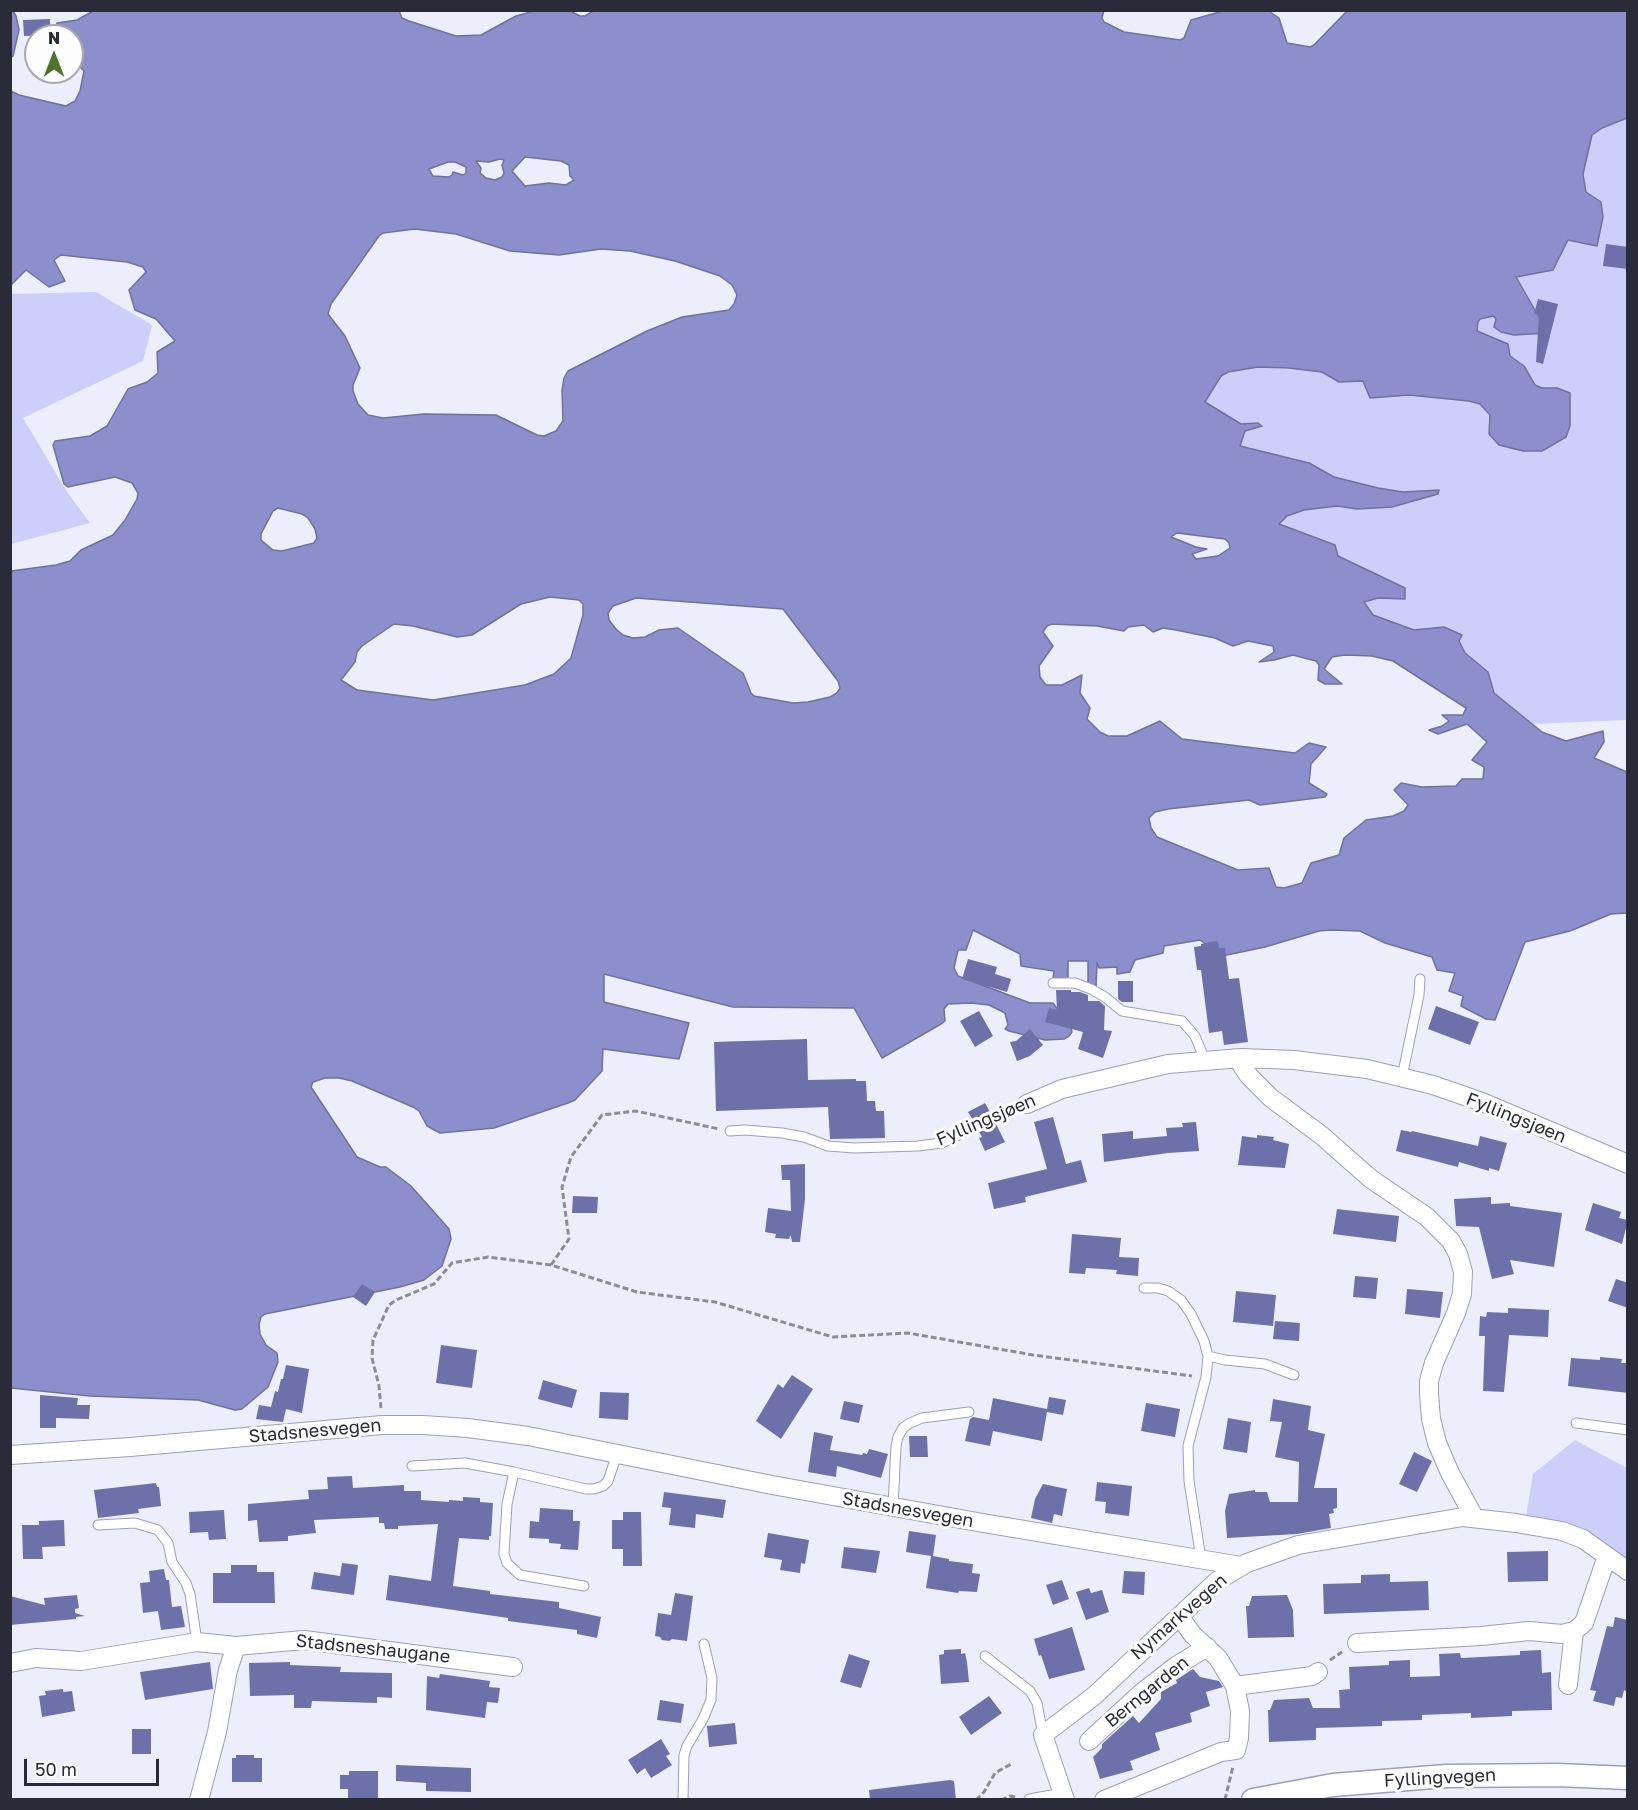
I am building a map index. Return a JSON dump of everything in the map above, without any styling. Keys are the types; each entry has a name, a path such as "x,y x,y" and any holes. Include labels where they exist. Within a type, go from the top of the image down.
{"street":[{"name":"Fyllingsjøen","path":"1027,1104 1062,1089 1168,1064 1241,1058 1328,1064 1367,1069 1433,1085 1482,1102 1628,1164"},
{"path":"1241,1058 1241,1064 1249,1076 1271,1098 1321,1135 1371,1179 1427,1217 1450,1241 1458,1254 1462,1266 1462,1294 1434,1362 1429,1381 1429,1394 1431,1419 1437,1443 1474,1517"},
{"name":"Stadsnesvegen","path":"10,1455 382,1425 468,1428 528,1436 892,1507 1241,1566"},
{"name":"Nymarkvegen","path":"1043,1736 1094,1696 1217,1581 1241,1566 1298,1545 1446,1519 1474,1517 1562,1531 1583,1539 1628,1571"},
{"path":"1358,1643 1481,1636 1529,1630 1562,1634 1574,1631 1584,1623 1607,1556"},
{"name":"Berngarden","path":"1179,1616 1193,1635 1207,1647 1228,1672 1235,1686 1240,1711 1236,1750"},
{"path":"1568,1685 1574,1631"},
{"name":"Stadsneshaugane","path":"10,1663 36,1658 81,1661 196,1642 236,1646 304,1640 513,1667"},
{"path":"199,1800 217,1732 228,1670 236,1646"},
{"name":"Berngarden","path":"1089,1741 1140,1694 1176,1666 1207,1647"},
{"path":"1235,1686 1312,1676 1318,1672"},
{"path":"1043,1736 1064,1796"},
{"path":"1104,1800 1221,1752 1236,1750"},
{"name":"Fyllingvegen","path":"1254,1800 1333,1785 1446,1776 1546,1775 1628,1778"}],"lane":[{"path":"1402,1077 1419,995 1420,979"},
{"path":"1053,983 1075,983 1091,989 1122,1011 1182,1021 1195,1036 1205,1060"},
{"name":"Fyllingsjøen","path":"730,1131 782,1133 804,1137 828,1146 854,1148 918,1146 953,1139 1014,1108 1027,1104"},
{"path":"1144,1287 1168,1291 1181,1300 1191,1314 1204,1341 1208,1356 1206,1377 1188,1446 1188,1462 1201,1558"},
{"path":"1208,1356 1265,1364 1294,1375"},
{"path":"892,1507 896,1446 903,1428 922,1418 969,1412"},
{"path":"1576,1423 1628,1430"},
{"path":"412,1466 465,1463 594,1489 603,1486 608,1481 617,1455"},
{"path":"514,1472 507,1504 504,1554 507,1563 519,1575 584,1586"},
{"path":"98,1525 135,1523 158,1530 168,1543 172,1562 186,1583 190,1594 196,1642"},
{"path":"683,1800 684,1755 711,1700 712,1678 704,1644"},
{"path":"985,1656 1030,1691 1037,1703 1043,1736"},
{"path":"1029,1799 1064,1796"}],"path":[{"path":"551,1265 569,1239 562,1187 571,1157 603,1115 636,1111 730,1131"},
{"path":"382,1425 379,1386 372,1358 373,1340 389,1305 434,1284 452,1263 488,1257 551,1265 637,1292 715,1302 833,1336 908,1334 1033,1355 1206,1377"},
{"path":"1318,1672 1334,1658 1358,1643"},
{"path":"1225,1800 1236,1750"},
{"path":"976,1800 984,1792 995,1773 1014,1763"}],"shaded area":[{"path":"538,10 570,11 585,16 595,10 1104,10 1102,18 1104,22 1124,32 1180,40 1184,38 1191,20 1223,11 1267,10 1279,18 1287,43 1310,47 1347,11 1627,11 1627,118 1602,128 1592,135 1583,174 1586,192 1601,202 1603,217 1597,246 1568,240 1553,270 1516,277 1548,333 1514,335 1501,332 1494,327 1496,319 1493,316 1480,319 1478,322 1477,331 1508,344 1510,356 1524,366 1535,385 1542,388 1557,388 1570,393 1570,426 1566,437 1542,451 1523,451 1499,445 1489,434 1490,415 1480,404 1409,395 1370,398 1363,381 1339,382 1322,372 1288,368 1258,367 1228,372 1221,376 1205,402 1241,424 1258,423 1262,426 1245,431 1240,446 1309,463 1334,477 1378,488 1403,492 1439,490 1438,494 1392,507 1357,509 1337,506 1304,510 1287,516 1279,524 1335,545 1338,556 1405,588 1405,599 1378,598 1364,602 1373,615 1414,630 1444,627 1462,635 1459,641 1465,653 1488,672 1494,693 1542,732 1566,741 1603,731 1604,742 1594,758 1627,772 1627,913 1611,914 1570,931 1525,942 1495,1020 1486,1019 1461,1006 1463,996 1449,991 1455,973 1437,970 1432,957 1385,943 1360,931 1319,931 1265,947 1222,956 1200,940 1164,946 1163,953 1135,960 1130,972 1117,974 1117,967 1099,968 1097,963 1096,987 1088,983 1088,961 1068,961 1068,980 1053,979 1054,971 1021,966 1020,954 973,930 966,950 958,950 954,968 958,976 1030,1003 1053,1003 1072,1032 1064,1039 1045,1040 1005,1029 1008,1025 1005,1013 989,1005 948,1004 944,1009 945,1021 882,1058 854,1008 733,1007 604,974 604,1002 689,1023 679,1059 603,1049 602,1071 575,1100 494,1128 440,1133 427,1126 419,1111 413,1107 352,1081 325,1078 313,1082 311,1087 357,1157 380,1167 386,1167 411,1186 449,1229 451,1239 442,1266 424,1280 400,1287 265,1314 261,1317 260,1334 266,1345 277,1353 278,1362 268,1387 242,1409 235,1410 198,1400 90,1396 11,1388 11,571 70,561 81,550 113,535 125,520 137,499 138,493 132,483 115,477 68,487 64,484 53,445 55,441 90,436 107,426 128,389 147,382 158,373 157,352 175,341 156,319 135,310 129,290 146,272 143,267 127,262 61,255 54,260 65,281 49,287 26,270 11,285 11,91 66,106 75,101 81,84 84,84 84,24 57,24 77,20 93,11 399,11 402,18 456,36 481,35 516,16","holes":["525,157 561,161 569,165 570,176 574,180 566,185 549,183 525,186 512,171","504,160 502,177 495,180 486,178 480,173 481,168 476,161","448,162 455,162 466,167 466,173 463,175 453,172 449,177 433,176 429,169","415,229 456,234 510,251 559,255 601,249 630,251 675,261 720,276 732,285 737,295 729,310 682,317 647,331 568,371 562,390 563,421 556,431 544,436 537,435 496,415 424,414 383,418 368,415 358,404 353,385 360,368 345,336 328,314 331,304 383,233","278,508 302,514 308,518 315,529 317,538 314,543 282,551 273,550 261,540 261,534 273,511","1177,533 1225,539 1230,548 1218,556 1196,559 1192,554 1207,549 1171,537","550,597 579,600 583,604 583,615 571,658 554,674 525,685 433,700 357,690 341,680 355,662 357,652 362,646 394,624 413,626 457,637 472,635 521,604","636,598 783,609 838,681 840,688 830,697 808,702 793,703 754,696 743,673 678,628 659,630 645,637 633,638 623,635 616,629 609,620 608,613 613,606","1052,624 1097,626 1124,631 1128,627 1144,625 1153,632 1163,628 1176,630 1215,638 1233,646 1248,641 1273,646 1274,652 1259,662 1293,655 1316,661 1319,665 1318,680 1325,684 1342,684 1324,669 1332,657 1372,656 1393,661 1466,708 1463,715 1442,715 1449,721 1429,730 1438,734 1467,724 1487,742 1472,760 1484,767 1483,779 1462,779 1456,786 1422,787 1401,783 1394,790 1408,805 1404,811 1393,816 1366,820 1344,838 1339,855 1311,863 1302,883 1284,888 1276,887 1269,868 1238,870 1157,837 1151,828 1149,818 1155,812 1168,809 1249,800 1260,805 1325,797 1327,794 1309,783 1311,764 1326,747 1309,743 1295,753 1182,739 1160,721 1127,736 1108,736 1100,732 1087,719 1090,708 1080,693 1082,675 1062,685 1046,685 1040,677 1039,666 1053,646 1043,632 1047,626"]},
{"path":"10,11 13,11 16,16 19,30 11,57"},
{"path":"1627,118 1627,720 1533,724 1494,693 1488,672 1465,653 1459,641 1462,636 1444,627 1414,630 1373,615 1364,601 1378,598 1405,599 1404,587 1338,556 1335,545 1279,524 1287,516 1304,510 1337,506 1357,509 1438,490 1403,492 1378,488 1334,477 1309,463 1239,446 1245,431 1262,426 1258,423 1241,424 1204,402 1221,376 1228,372 1258,367 1322,372 1339,382 1363,381 1370,398 1409,395 1469,401 1480,404 1490,415 1557,389 1535,385 1524,366 1510,356 1508,344 1477,331 1478,322 1480,319 1493,316 1497,319 1516,277 1586,192 1583,174 1592,135 1602,128"},
{"path":"96,292 152,325 143,361 23,418 67,492 90,523 11,544 11,294"},
{"path":"1575,1440 1627,1468 1627,1562 1525,1523 1533,1474"}],"building":[{"path":"50,19 50,24 24,24 24,36 23,20"},
{"path":"1606,244 1628,247 1628,269 1603,266"},
{"path":"1538,299 1558,304 1543,364 1536,362 1539,315 1534,314"},
{"path":"1216,941 1219,948 1225,948 1229,979 1239,978 1248,1042 1224,1045 1222,1031 1209,1033 1201,970 1197,970 1194,947"},
{"path":"968,959 997,967 995,974 1011,979 1007,992 962,979"},
{"path":"1118,981 1133,981 1133,1002 1122,1002 1118,999"},
{"path":"1056,990 1080,992 1088,995 1088,1001 1099,1001 1105,1006 1104,1030 1112,1031 1103,1058 1078,1049 1083,1032 1045,1022 1049,1008 1057,1010"},
{"path":"1436,1006 1479,1022 1470,1045 1428,1029"},
{"path":"979,1011 993,1036 975,1047 960,1021"},
{"path":"1030,1029 1043,1045 1030,1056 1017,1061 1010,1042 1016,1041"},
{"path":"807,1039 808,1080 856,1079 856,1081 866,1081 867,1101 875,1101 876,1111 884,1111 885,1138 830,1139 828,1107 716,1111 714,1042"},
{"path":"985,1103 990,1112 973,1120 968,1112"},
{"path":"1053,1117 1066,1164 1081,1160 1087,1182 1025,1197 1026,1202 994,1209 988,1183 1047,1169 1034,1122"},
{"path":"1196,1122 1199,1151 1104,1162 1102,1134 1133,1131 1133,1139 1167,1136 1166,1128 1183,1127 1182,1123"},
{"path":"996,1124 1005,1142 985,1151 979,1138 982,1137 979,1132"},
{"path":"1401,1130 1478,1146 1480,1136 1507,1143 1499,1171 1489,1168 1489,1171 1459,1162 1458,1167 1396,1151"},
{"path":"1257,1135 1274,1137 1273,1140 1289,1144 1285,1168 1238,1165 1242,1136 1257,1138"},
{"path":"805,1164 805,1199 800,1242 792,1242 791,1236 789,1239 775,1238 776,1234 765,1232 768,1208 791,1211 790,1180 782,1180 781,1165"},
{"path":"573,1196 598,1197 597,1213 572,1213"},
{"path":"1491,1197 1491,1204 1510,1203 1510,1206 1562,1213 1554,1267 1510,1260 1514,1274 1492,1279 1479,1227 1456,1226 1454,1199"},
{"path":"1593,1203 1621,1212 1619,1218 1628,1220 1622,1244 1585,1230"},
{"path":"1337,1209 1399,1216 1396,1242 1333,1234"},
{"path":"1072,1234 1121,1238 1119,1257 1139,1258 1138,1276 1116,1274 1117,1270 1086,1268 1085,1274 1069,1273"},
{"path":"1355,1276 1378,1278 1376,1299 1353,1297"},
{"path":"1616,1279 1628,1283 1628,1308 1608,1301"},
{"path":"362,1284 375,1292 366,1306 353,1297"},
{"path":"1407,1289 1443,1292 1440,1318 1405,1314"},
{"path":"1236,1291 1276,1295 1273,1326 1233,1322"},
{"path":"1508,1308 1549,1310 1548,1337 1509,1335 1504,1392 1483,1391 1485,1336 1479,1336 1480,1316 1486,1317 1487,1312 1508,1313"},
{"path":"1275,1321 1300,1323 1299,1341 1273,1339"},
{"path":"441,1345 477,1350 472,1388 436,1383"},
{"path":"1600,1357 1622,1359 1621,1363 1628,1363 1628,1393 1568,1386 1571,1358 1600,1360"},
{"path":"286,1365 309,1369 302,1413 286,1409 283,1422 256,1419 259,1405 271,1407 275,1391 278,1392 281,1379 283,1379"},
{"path":"792,1375 813,1389 781,1439 756,1421 778,1384 783,1388"},
{"path":"543,1380 577,1390 572,1408 538,1399"},
{"path":"600,1392 629,1393 628,1420 599,1418"},
{"path":"40,1395 78,1398 77,1405 90,1405 89,1419 56,1418 56,1428 40,1428"},
{"path":"1049,1397 1066,1400 1063,1415 1047,1412 1042,1441 993,1431 990,1446 965,1441 970,1419 973,1417 989,1420 993,1398 1047,1409"},
{"path":"1273,1399 1311,1406 1308,1430 1325,1434 1314,1488 1337,1488 1337,1508 1333,1509 1334,1513 1329,1514 1331,1528 1297,1534 1227,1538 1225,1511 1229,1494 1255,1490 1255,1492 1267,1492 1270,1502 1298,1502 1299,1462 1275,1457 1282,1422 1270,1421"},
{"path":"844,1401 863,1405 859,1423 840,1419"},
{"path":"1146,1403 1180,1409 1175,1437 1141,1431"},
{"path":"1228,1418 1251,1422 1247,1453 1223,1449"},
{"path":"814,1432 833,1436 830,1450 862,1455 867,1454 869,1449 888,1454 881,1478 837,1466 836,1477 808,1472"},
{"path":"909,1436 927,1436 928,1457 910,1457"},
{"path":"1414,1452 1432,1461 1417,1492 1399,1484"},
{"path":"352,1476 353,1488 404,1485 404,1491 421,1491 421,1500 463,1501 463,1497 480,1498 480,1502 493,1503 489,1540 459,1538 453,1586 490,1591 490,1594 559,1602 559,1608 601,1617 597,1638 577,1634 577,1630 508,1621 508,1618 386,1600 389,1575 431,1581 438,1524 385,1529 384,1523 379,1523 379,1517 314,1520 316,1533 288,1536 288,1541 259,1542 257,1520 248,1521 248,1504 309,1499 308,1490 328,1489 327,1477"},
{"path":"1097,1482 1132,1486 1129,1516 1105,1513 1106,1502 1095,1501"},
{"path":"156,1483 159,1487 161,1506 138,1509 139,1513 98,1518 94,1490"},
{"path":"1043,1484 1067,1489 1062,1516 1054,1514 1052,1523 1031,1518 1035,1499"},
{"path":"664,1492 726,1500 723,1518 696,1514 695,1528 669,1525 671,1508 662,1507"},
{"path":"540,1508 573,1510 573,1521 580,1521 578,1550 560,1549 561,1544 549,1543 549,1539 529,1538 530,1521 539,1522"},
{"path":"224,1510 226,1539 209,1540 208,1532 190,1533 189,1512"},
{"path":"623,1512 641,1512 642,1566 623,1566 623,1549 612,1549 612,1520 623,1520"},
{"path":"64,1520 65,1546 42,1547 43,1559 23,1559 22,1525 39,1525 39,1521"},
{"path":"909,1531 936,1535 933,1556 973,1564 972,1573 980,1574 977,1592 959,1591 958,1593 926,1588 931,1556 906,1552"},
{"path":"768,1533 809,1540 805,1564 801,1563 800,1573 780,1570 782,1560 764,1557"},
{"path":"844,1547 880,1551 876,1573 841,1568"},
{"path":"1548,1551 1548,1581 1508,1582 1507,1552"},
{"path":"342,1563 358,1565 354,1595 311,1589 314,1572 340,1576"},
{"path":"231,1565 257,1565 257,1572 274,1572 275,1603 213,1603 213,1573 231,1573"},
{"path":"164,1569 166,1580 169,1580 172,1607 181,1606 185,1627 161,1630 158,1611 143,1613 140,1583 150,1582 149,1571"},
{"path":"1124,1571 1145,1572 1144,1595 1122,1593"},
{"path":"1390,1574 1390,1582 1428,1581 1429,1610 1324,1614 1323,1584 1361,1583 1361,1575"},
{"path":"1062,1580 1069,1599 1053,1605 1046,1585"},
{"path":"1089,1588 1091,1593 1102,1590 1109,1612 1086,1620 1076,1592"},
{"path":"675,1593 693,1596 687,1641 662,1640 655,1636 658,1613 671,1615"},
{"path":"77,1595 79,1608 75,1609 75,1613 85,1616 76,1617 76,1619 10,1625 10,1596 45,1605 44,1598"},
{"path":"1287,1595 1293,1610 1294,1637 1248,1638 1246,1606 1249,1606 1252,1596"},
{"path":"1615,1617 1628,1620 1628,1692 1624,1690 1622,1698 1616,1697 1614,1706 1593,1701 1596,1691 1590,1690 1607,1626 1613,1627"},
{"path":"1072,1627 1085,1670 1049,1679 1034,1639"},
{"path":"961,1649 961,1654 965,1653 969,1682 941,1684 939,1655 944,1654 944,1650"},
{"path":"1541,1650 1542,1673 1551,1672 1552,1710 1512,1711 1512,1716 1471,1718 1471,1713 1422,1715 1422,1720 1382,1721 1382,1726 1316,1728 1316,1740 1269,1742 1268,1710 1274,1700 1309,1698 1313,1708 1340,1708 1339,1690 1350,1689 1349,1667 1389,1665 1389,1661 1410,1660 1410,1677 1440,1676 1439,1654 1460,1653 1461,1658 1520,1655 1520,1651"},
{"path":"849,1654 870,1661 861,1688 840,1682"},
{"path":"210,1662 213,1689 145,1700 140,1672"},
{"path":"290,1662 290,1665 341,1667 340,1672 392,1673 392,1698 377,1697 377,1703 312,1701 311,1708 294,1708 294,1695 250,1696 249,1663"},
{"path":"1193,1669 1200,1677 1219,1681 1223,1687 1206,1692 1210,1706 1190,1713 1192,1722 1155,1733 1160,1750 1130,1761 1133,1770 1100,1779 1093,1757 1102,1748 1102,1744 1133,1716 1139,1723 1161,1699 1161,1692 1177,1683 1176,1680"},
{"path":"440,1674 490,1681 489,1687 500,1688 498,1703 487,1702 485,1718 426,1710 427,1676 439,1678"},
{"path":"63,1689 63,1692 72,1691 75,1711 42,1717 39,1696 46,1695 45,1691"},
{"path":"989,1696 1002,1713 971,1735 959,1717"},
{"path":"660,1700 684,1704 681,1723 657,1720"},
{"path":"735,1723 737,1744 709,1747 707,1726"},
{"path":"132,1729 151,1729 151,1754 132,1754"},
{"path":"661,1739 670,1754 666,1756 672,1765 651,1778 645,1768 637,1774 628,1760"},
{"path":"236,1755 254,1755 254,1758 262,1758 262,1782 232,1782 232,1758 236,1758"},
{"path":"396,1765 471,1768 471,1792 426,1791 426,1783 396,1781"},
{"path":"349,1771 378,1771 378,1800 348,1800 348,1789 340,1789 340,1775 349,1775"},
{"path":"954,1781 956,1800 870,1800 869,1790"}]}
